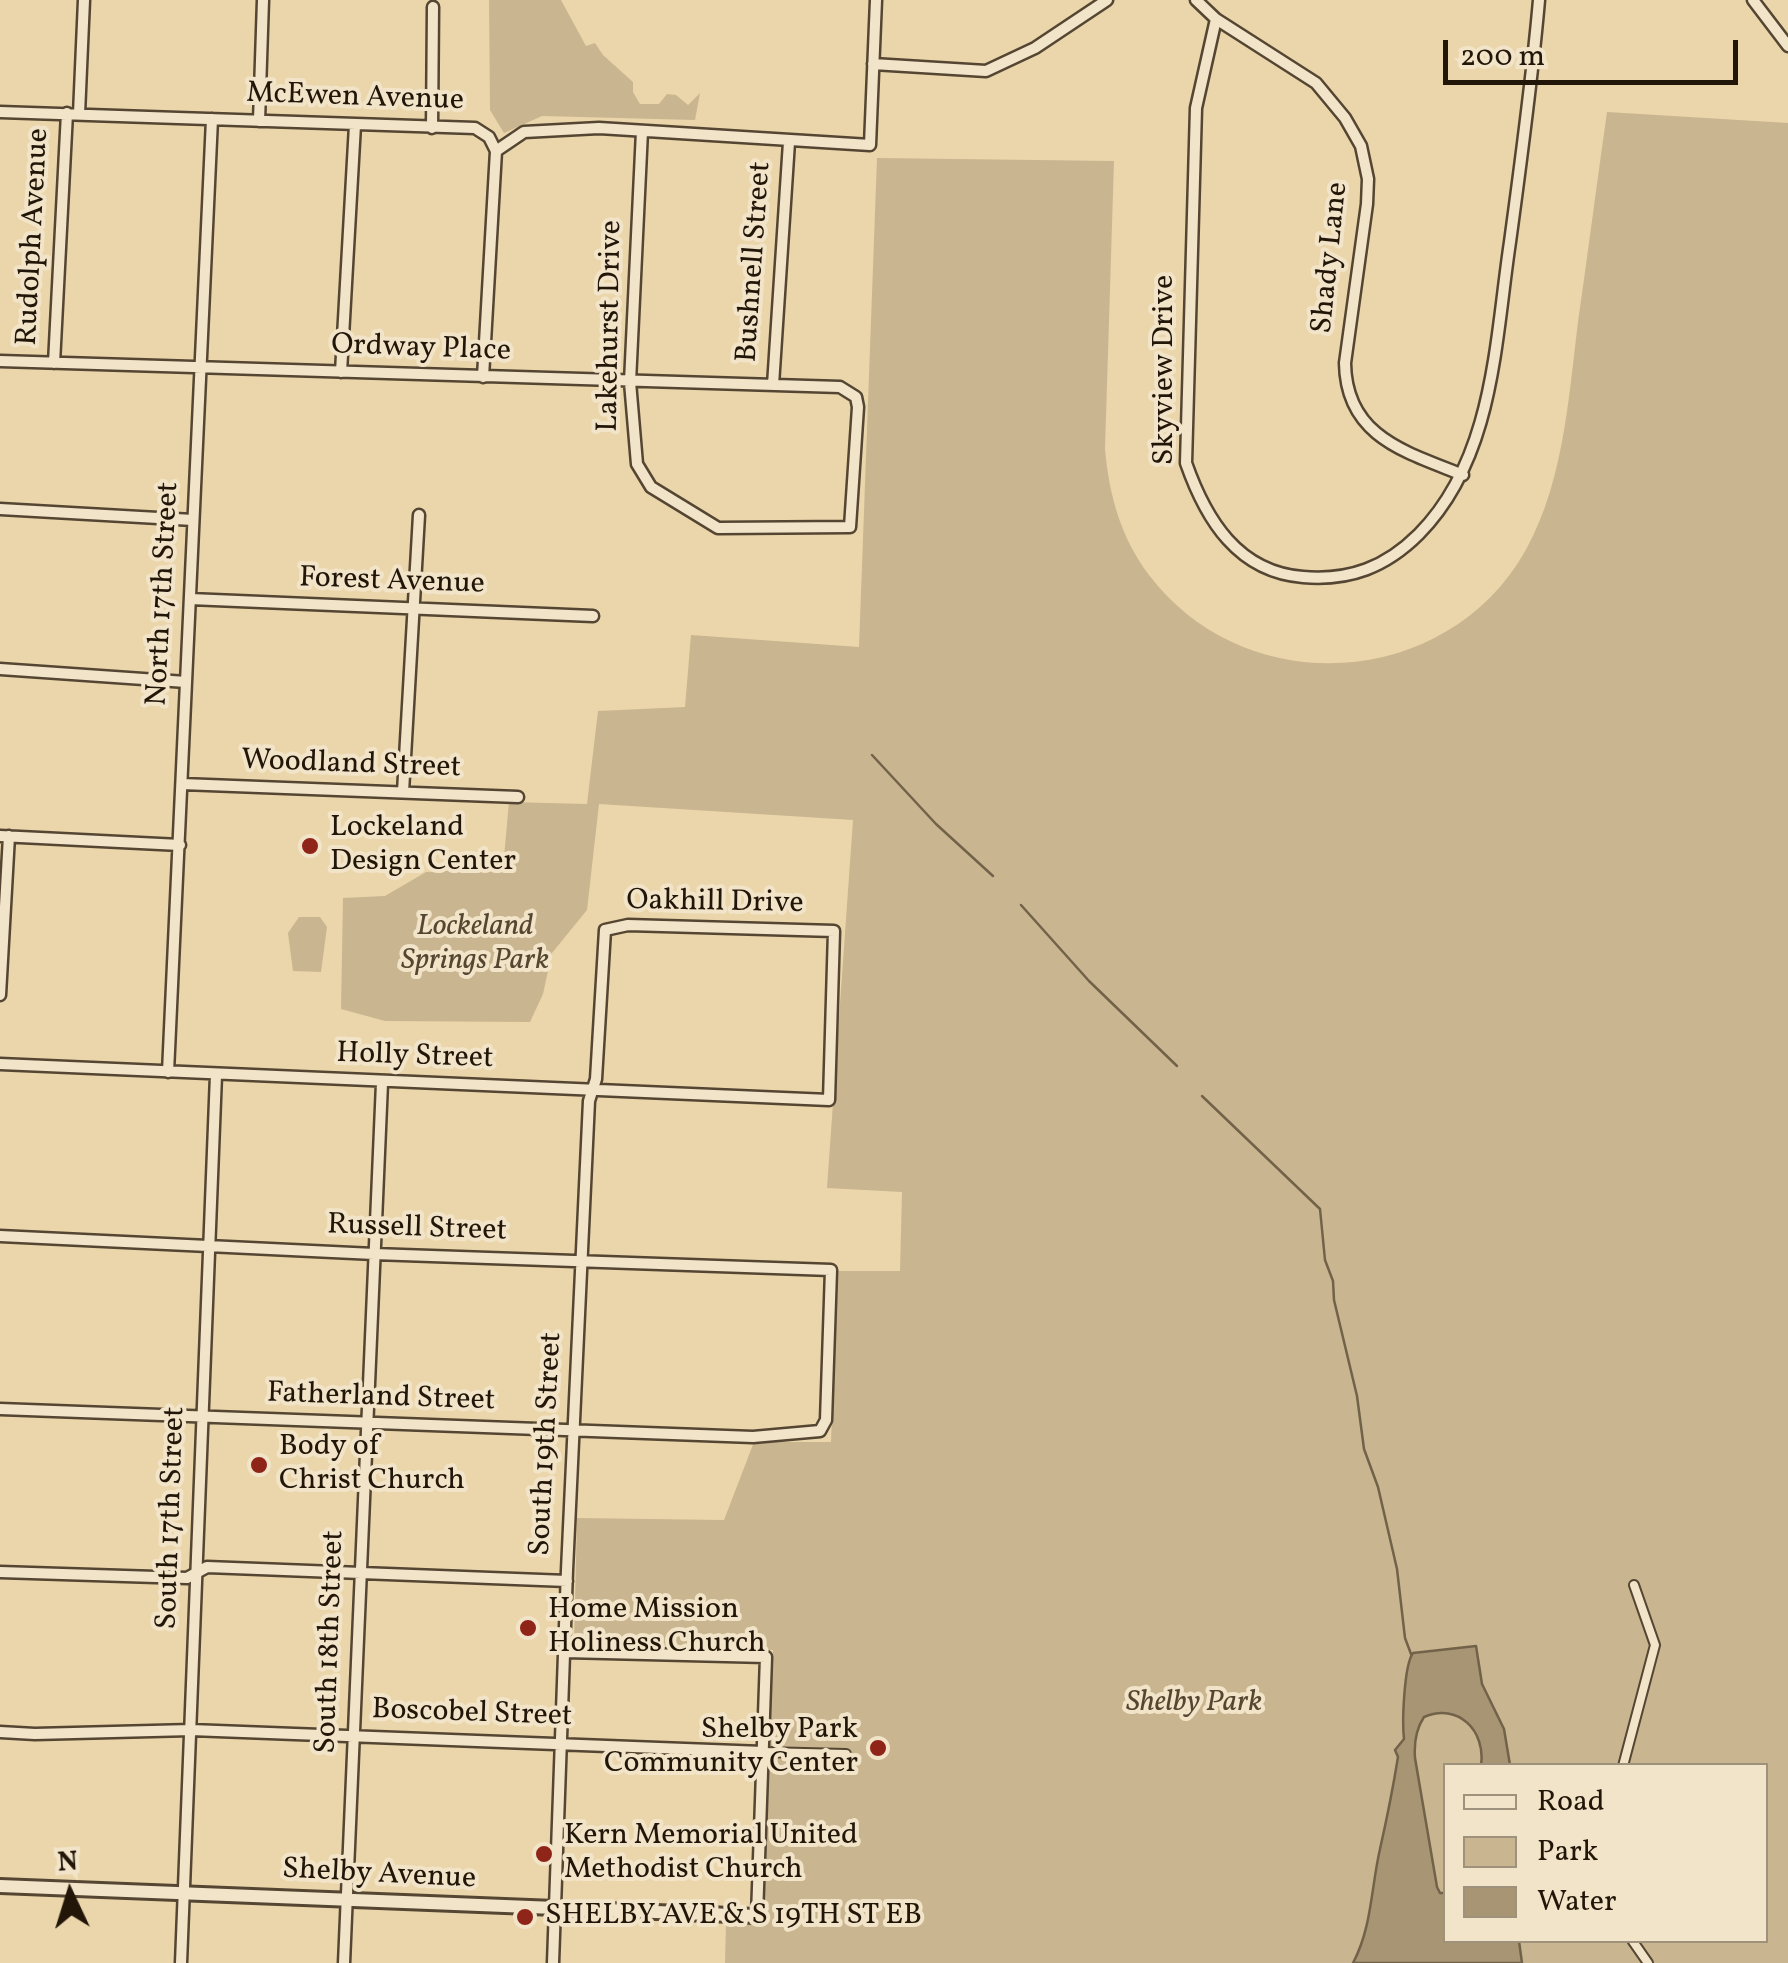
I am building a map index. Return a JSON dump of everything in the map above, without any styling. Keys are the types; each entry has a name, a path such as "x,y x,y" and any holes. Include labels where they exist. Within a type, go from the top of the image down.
{"street":[{"name":"Rudolph Avenue","path":"54,362 84,0"},
{"path":"259,121 263,0"},
{"path":"876,0 874,64 986,70 1035,48 1107,0"},
{"name":"Shady Lane","path":"1196,0 1216,19 1316,83 1345,118 1361,146 1368,178 1367,204 1345,387 1365,424 1379,437 1462,475"},
{"name":"Skyview Drive","path":"1216,19 1196,126 1186,463 1213,524 1236,550 1266,570 1324,579 1354,575 1379,566 1404,549 1438,515 1462,475 1486,408 1532,82 1539,0"},
{"path":"1753,0 1788,46"},
{"path":"432,128 433,8"},
{"name":"McEwen Avenue","path":"0,112 483,130 496,151 524,132 599,128 870,145 874,64"},
{"name":"North 17th Street","path":"168,1072 212,119"},
{"path":"341,372 355,124"},
{"name":"Lakehurst Drive","path":"642,132 630,382 636,464 651,487 718,528 850,527 858,407 856,397 840,387"},
{"name":"Bushnell Street","path":"773,385 789,142"},
{"path":"482,377 496,151"},
{"name":"Ordway Place","path":"0,360 840,387"},
{"path":"0,509 192,520"},
{"path":"403,792 419,516"},
{"name":"Forest Avenue","path":"190,599 593,616"},
{"path":"0,670 186,682"},
{"name":"Woodland Street","path":"182,784 518,798"},
{"path":"0,995 5,836 180,845"},
{"name":"Oakhill Drive","path":"606,930 628,924 834,931 829,1100"},
{"name":"South 19th Street","path":"553,1963 589,1100 606,930"},
{"name":"Holly Street","path":"0,1064 829,1100"},
{"name":"South 17th Street","path":"181,1963 216,1076"},
{"name":"South 18th Street","path":"344,1963 382,1083"},
{"name":"Russell Street","path":"0,1236 832,1270 827,1418 820,1431"},
{"name":"Fatherland Street","path":"0,1409 752,1438 820,1431"},
{"path":"0,1572 187,1578 207,1566 566,1581"},
{"path":"1624,1763 1654,1645 1634,1585"},
{"path":"565,1652 766,1656 757,1916"},
{"name":"Boscobel Street","path":"0,1732 191,1730 762,1752"},
{"path":"762,1752 846,1754"},
{"name":"Shelby Avenue","path":"0,1886 757,1916"}],"green space":[{"path":"489,0 561,0 586,46 595,43 633,82 633,92 640,104 659,104 667,94 676,95 688,105 700,93 695,120 542,116 504,133 490,110"},
{"path":"1607,112 1788,123 1788,1963 725,1963 726,1923 763,1924 773,1650 574,1644 577,1518 724,1520 754,1442 831,1442 837,1271 900,1271 902,1192 827,1188 853,820 599,804 587,910 552,953 543,994 530,1022 385,1021 341,1009 343,898 385,896 426,872 503,868 509,802 587,804 598,711 685,707 691,635 859,647 877,158 1114,161 1105,449 1113,499 1139,561 1188,615 1234,643 1284,659 1337,663 1389,655 1438,636 1482,605 1518,563 1545,507 1561,446"},
{"path":"299,917 320,917 327,927 321,972 293,971 288,933"}],"water":[{"path":"1476,1646 1482,1684 1504,1729 1510,1763 1481,1763 1474,1731 1458,1717 1436,1713 1424,1717 1419,1726 1415,1758 1437,1887 1443,1893 1443,1943 1519,1943 1522,1963 1353,1963 1368,1921 1398,1757 1395,1750 1404,1739 1404,1694 1413,1653"}],"waterway":[{"path":"872,755 936,824 993,876"},
{"path":"1021,905 1089,981 1177,1066"},
{"path":"1202,1096 1320,1209 1325,1260 1357,1396 1364,1449 1378,1487 1397,1569 1405,1638 1411,1654"}],"place":[{"name":"Lockeland Design Center","path":"310,846"},
{"name":"Body of Christ Church","path":"259,1465"},
{"name":"Home Mission Holiness Church","path":"528,1628"},
{"name":"Shelby Park Community Center","path":"878,1748"},
{"name":"Kern Memorial United Methodist Church","path":"544,1854"},
{"name":"SHELBY AVE & S 19TH ST EB","path":"525,1917"}],"park label":[{"name":"Lockeland Springs Park","path":"475,945"},
{"name":"Shelby Park","path":"1194,1704"}]}
